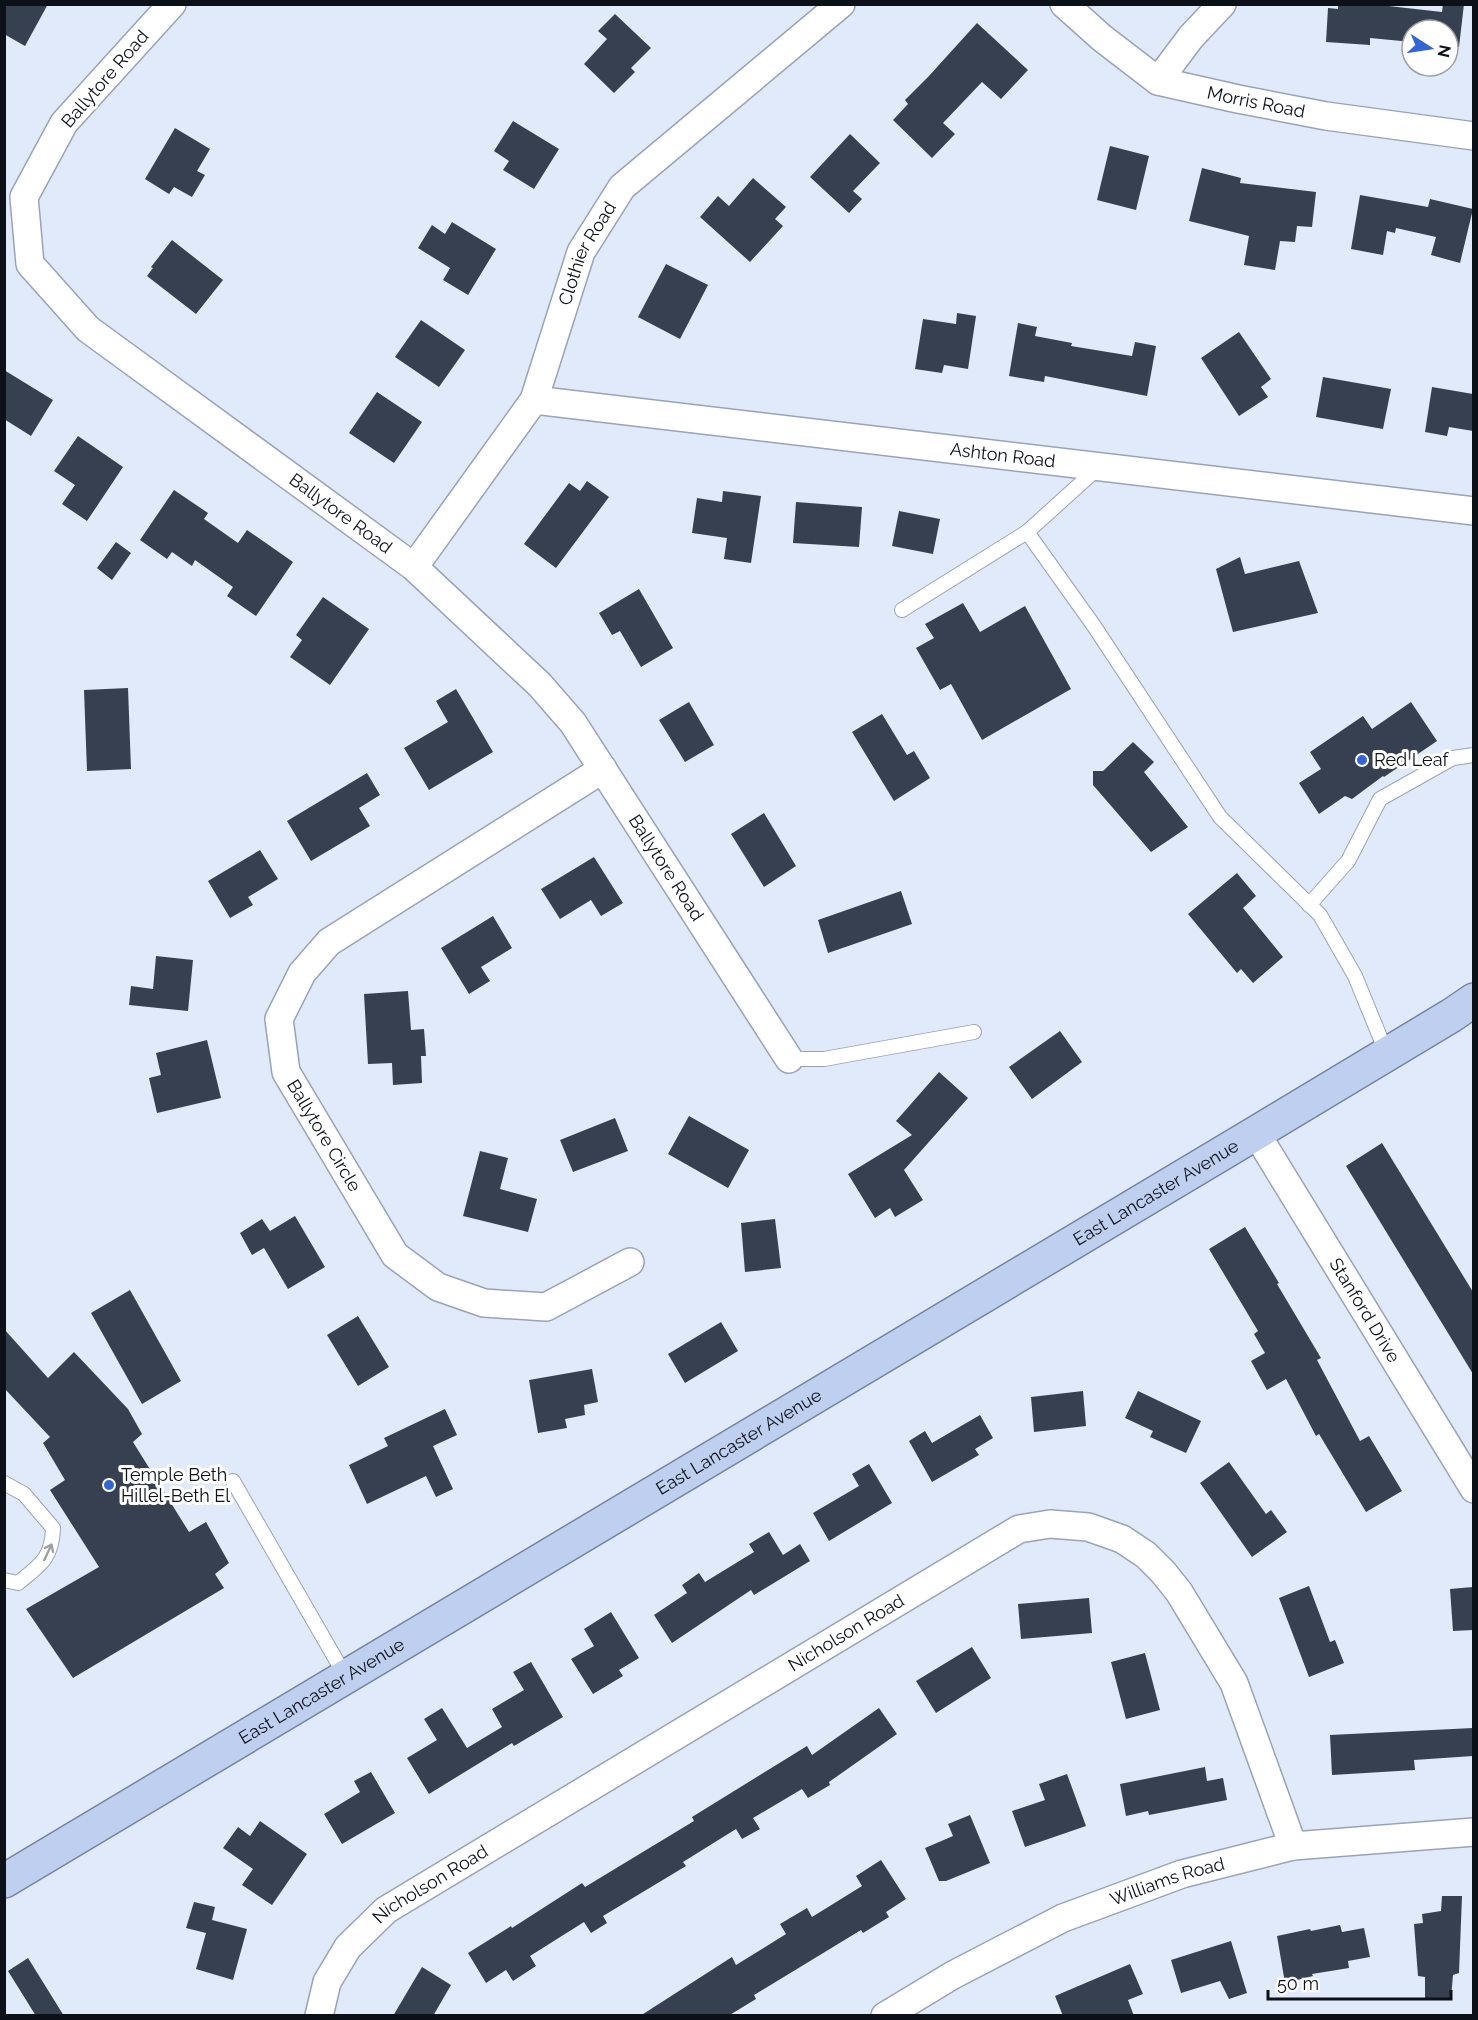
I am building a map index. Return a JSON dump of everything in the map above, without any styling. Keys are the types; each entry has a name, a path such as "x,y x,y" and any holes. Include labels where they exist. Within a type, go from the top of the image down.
{"highway":[{"name":"East Lancaster Avenue","path":"4,1881 1388,1054 1473,1000"}],"street":[{"name":"Ballytore Road","path":"172,4 64,123 24,197 30,264 88,329 414,567 540,685 573,723 789,1059"},
{"name":"Clothier Road","path":"414,567 534,400 581,252 622,187 841,4"},
{"name":"Morris Road","path":"1064,4 1102,38 1158,81 1326,116 1473,136"},
{"path":"1158,81 1191,37 1222,4"},
{"name":"Ashton Road","path":"534,400 1473,511"},
{"name":"Ballytore Circle","path":"603,769 329,942 302,973 279,1019 286,1072 395,1255 438,1287 484,1303 546,1307 630,1262"},
{"name":"Stanford Drive","path":"1256,1133 1473,1489"},
{"name":"Nicholson Road","path":"319,2016 327,1982 348,1947 386,1910 1019,1529 1050,1524 1088,1527 1122,1539 1146,1555 1163,1572 1179,1592 1234,1683 1293,1846"},
{"name":"Williams Road","path":"885,2016 953,1975 1063,1918 1182,1874 1293,1846 1473,1832"}],"lane":[{"path":"902,610 1027,532 1099,467"},
{"path":"1027,532 1094,626 1220,817 1320,915 1355,976 1388,1054"},
{"path":"1309,905 1348,861 1380,799 1453,758 1473,754"},
{"path":"789,1059 824,1059 974,1032"},
{"path":"233,1481 346,1677"},
{"path":"4,1483 24,1494 53,1528 53,1544 46,1560 18,1583 4,1580"}],"building":[{"path":"4,4 48,4 25,46 4,34"},
{"path":"1338,4 1371,4 1442,12 1443,4 1464,4 1460,38 1460,18 1400,18 1400,41 1370,38 1370,45 1326,42 1328,8 1338,9"},
{"path":"615,14 651,48 631,68 635,72 614,93 584,64 607,39 598,31"},
{"path":"977,23 1028,70 1001,99 982,82 943,123 955,134 932,158 893,120 908,104 905,100"},
{"path":"513,121 559,149 534,189 503,170 509,161 494,151"},
{"path":"175,128 210,149 197,171 205,175 192,197 174,187 169,194 145,179"},
{"path":"850,134 880,163 853,191 862,199 849,213 810,177"},
{"path":"1110,146 1149,156 1136,210 1097,200"},
{"path":"1202,168 1241,178 1240,183 1316,192 1312,227 1297,226 1295,242 1280,241 1275,270 1244,265 1249,236 1189,221"},
{"path":"753,178 786,207 775,219 783,226 750,262 700,217 718,196 729,206"},
{"path":"1360,195 1428,207 1430,199 1473,209 1460,263 1431,255 1436,237 1396,228 1395,233 1387,231 1383,255 1351,249"},
{"path":"452,222 496,249 468,295 443,280 450,268 418,248 432,225 445,234"},
{"path":"172,240 223,280 196,314 147,276 153,268 151,267"},
{"path":"666,264 708,285 680,339 638,317"},
{"path":"957,313 976,316 968,369 944,365 942,373 915,369 923,319 956,324"},
{"path":"421,320 465,350 439,387 395,357"},
{"path":"1018,323 1037,327 1035,336 1072,343 1071,346 1132,356 1135,342 1156,346 1147,396 1045,376 1044,382 1009,376"},
{"path":"1239,332 1271,379 1261,387 1268,397 1239,416 1201,358"},
{"path":"4,370 53,400 31,436 4,419"},
{"path":"1323,377 1391,389 1383,429 1316,417"},
{"path":"1432,387 1473,394 1473,431 1449,427 1447,436 1425,432"},
{"path":"377,392 422,422 394,463 349,433"},
{"path":"78,436 123,467 87,521 62,504 75,485 54,471"},
{"path":"587,481 609,497 556,568 524,544 569,483 580,491"},
{"path":"174,490 208,513 204,519 238,543 247,530 293,562 256,616 227,596 233,587 195,560 192,566 172,552 167,559 140,540"},
{"path":"723,491 761,496 751,563 724,559 727,538 692,533 697,498 722,502"},
{"path":"796,502 862,507 859,547 793,543"},
{"path":"899,511 940,519 933,554 892,546"},
{"path":"116,542 131,553 112,580 97,568"},
{"path":"1240,557 1245,574 1299,561 1318,613 1233,632 1216,569"},
{"path":"639,589 673,648 641,667 620,631 612,635 599,613"},
{"path":"323,597 369,629 330,685 290,657 302,640 296,635"},
{"path":"963,603 980,632 1025,606 1071,689 982,740 951,684 940,690 916,648 934,638 925,624"},
{"path":"128,688 131,769 87,771 84,690"},
{"path":"456,689 493,752 429,790 404,748 448,722 436,701"},
{"path":"689,702 714,745 685,762 659,720"},
{"name":"Red Leaf","path":"1411,702 1437,741 1352,799 1345,796 1319,814 1299,783 1321,769 1310,752 1363,716 1372,729"},
{"path":"882,714 907,755 914,751 930,778 894,801 852,732"},
{"path":"1133,742 1154,762 1144,772 1188,827 1151,852 1093,785 1093,771 1103,771"},
{"path":"367,773 380,795 359,808 370,826 311,861 287,821"},
{"path":"764,813 796,866 764,887 731,834"},
{"path":"260,850 278,879 248,897 253,905 230,918 208,881"},
{"path":"594,857 623,903 601,916 591,900 560,919 541,889"},
{"path":"1237,873 1256,896 1243,908 1283,957 1253,983 1241,969 1237,973 1188,914"},
{"path":"901,891 912,924 828,953 818,920"},
{"path":"493,916 512,948 481,967 490,981 469,994 441,948"},
{"path":"156,956 193,960 188,1011 129,1005 131,986 153,989"},
{"path":"408,991 411,1030 424,1029 426,1056 421,1056 422,1083 393,1085 392,1063 368,1064 364,994"},
{"path":"1060,1031 1082,1062 1032,1099 1009,1067"},
{"path":"207,1040 221,1098 157,1113 149,1078 161,1075 156,1053"},
{"path":"939,1072 968,1098 904,1170 923,1200 895,1217 890,1208 875,1218 848,1174 912,1135 896,1121"},
{"path":"689,1116 749,1150 728,1188 668,1154"},
{"path":"615,1118 628,1151 573,1172 560,1140"},
{"path":"1382,1143 1473,1292 1473,1374 1346,1166"},
{"path":"480,1151 508,1158 500,1189 537,1199 528,1232 463,1216"},
{"path":"295,1216 325,1267 288,1289 264,1248 252,1255 240,1233 262,1219 270,1231"},
{"path":"775,1219 781,1268 745,1272 741,1223"},
{"path":"1245,1227 1321,1358 1317,1360 1360,1441 1369,1436 1402,1491 1366,1512 1319,1434 1316,1436 1286,1379 1267,1390 1251,1361 1265,1353 1254,1334 1258,1331 1209,1249"},
{"path":"130,1290 181,1381 142,1404 91,1313"},
{"path":"358,1316 389,1367 358,1386 327,1335"},
{"path":"721,1322 738,1351 685,1383 668,1354"},
{"name":"Temple Beth Hillel-Beth El","path":"4,1329 48,1378 74,1352 128,1409 142,1434 133,1442 189,1532 206,1522 229,1563 215,1574 224,1588 73,1678 26,1609 99,1567 50,1490 65,1480 43,1443 50,1437 4,1388"},
{"path":"592,1369 598,1402 584,1405 585,1415 565,1419 567,1428 538,1433 529,1380"},
{"path":"1083,1391 1086,1426 1034,1432 1031,1397"},
{"path":"1138,1391 1201,1421 1186,1453 1150,1437 1153,1431 1125,1418"},
{"path":"445,1409 457,1435 433,1446 453,1489 436,1497 426,1476 367,1504 349,1465 388,1446 384,1438"},
{"path":"980,1415 993,1438 975,1449 979,1455 932,1482 909,1441 925,1431 932,1443"},
{"path":"1229,1462 1266,1514 1271,1510 1287,1532 1252,1557 1200,1483"},
{"path":"869,1464 892,1503 829,1541 813,1513 859,1486 852,1474"},
{"path":"769,1532 783,1555 800,1544 810,1561 754,1595 751,1590 672,1643 654,1615 687,1593 682,1585 699,1573 705,1582 754,1552 749,1544"},
{"path":"1309,1586 1330,1642 1335,1640 1344,1663 1309,1677 1279,1598"},
{"path":"1473,1587 1473,1630 1453,1631 1450,1589"},
{"path":"1089,1598 1092,1633 1021,1639 1018,1604"},
{"path":"611,1612 639,1658 619,1670 623,1676 593,1694 571,1659 594,1646 584,1629"},
{"path":"972,1647 991,1678 936,1713 916,1681"},
{"path":"1145,1653 1160,1710 1126,1719 1111,1662"},
{"path":"531,1662 563,1717 514,1746 512,1743 429,1794 407,1758 437,1740 424,1719 442,1708 467,1748 502,1727 492,1709 524,1690 513,1672"},
{"path":"879,1708 897,1734 829,1782 830,1785 808,1798 802,1789 753,1818 760,1829 742,1839 736,1829 683,1862 686,1866 603,1916 607,1923 591,1933 584,1922 530,1956 536,1966 513,1981 506,1970 486,1983 468,1953 582,1883 585,1887 694,1821 692,1817 807,1746 812,1755"},
{"path":"1473,1728 1473,1756 1414,1760 1415,1770 1332,1775 1330,1735"},
{"path":"1205,1767 1207,1781 1223,1778 1227,1800 1149,1815 1148,1811 1126,1816 1120,1784"},
{"path":"371,1772 395,1813 342,1844 324,1814 360,1792 354,1781"},
{"path":"1067,1774 1086,1826 1025,1847 1012,1811 1045,1800 1039,1784"},
{"path":"970,1815 990,1863 946,1881 939,1881 925,1848 953,1836 948,1824"},
{"path":"260,1821 307,1854 272,1905 242,1885 253,1869 223,1848 238,1827 250,1836"},
{"path":"881,1860 906,1899 886,1912 889,1917 863,1933 861,1930 754,1995 756,1999 728,2016 640,2016 732,1957 736,1965 786,1934 780,1924 807,1908 812,1917 862,1886 856,1876"},
{"path":"1442,1896 1462,1896 1459,1973 1453,1975 1451,1998 1425,2000 1425,1977 1418,1976 1414,1924 1423,1923 1422,1914 1441,1911"},
{"path":"194,1902 215,1907 212,1920 247,1929 233,1980 196,1969 206,1933 186,1928"},
{"path":"1340,1925 1342,1932 1364,1928 1370,1957 1348,1961 1349,1968 1312,1974 1313,1976 1285,1983 1277,1936"},
{"path":"1231,1941 1247,1993 1229,1999 1220,1981 1181,1993 1171,1960"},
{"path":"28,1958 64,2016 36,2016 8,1971"},
{"path":"1130,1964 1143,1994 1128,2000 1134,2016 1063,2016 1055,1996"},
{"path":"422,1967 451,1985 433,2016 393,2016"}],"place":[{"name":"Red Leaf","path":"1362,760"},
{"name":"Temple Beth Hillel-Beth El","path":"109,1485"}]}
